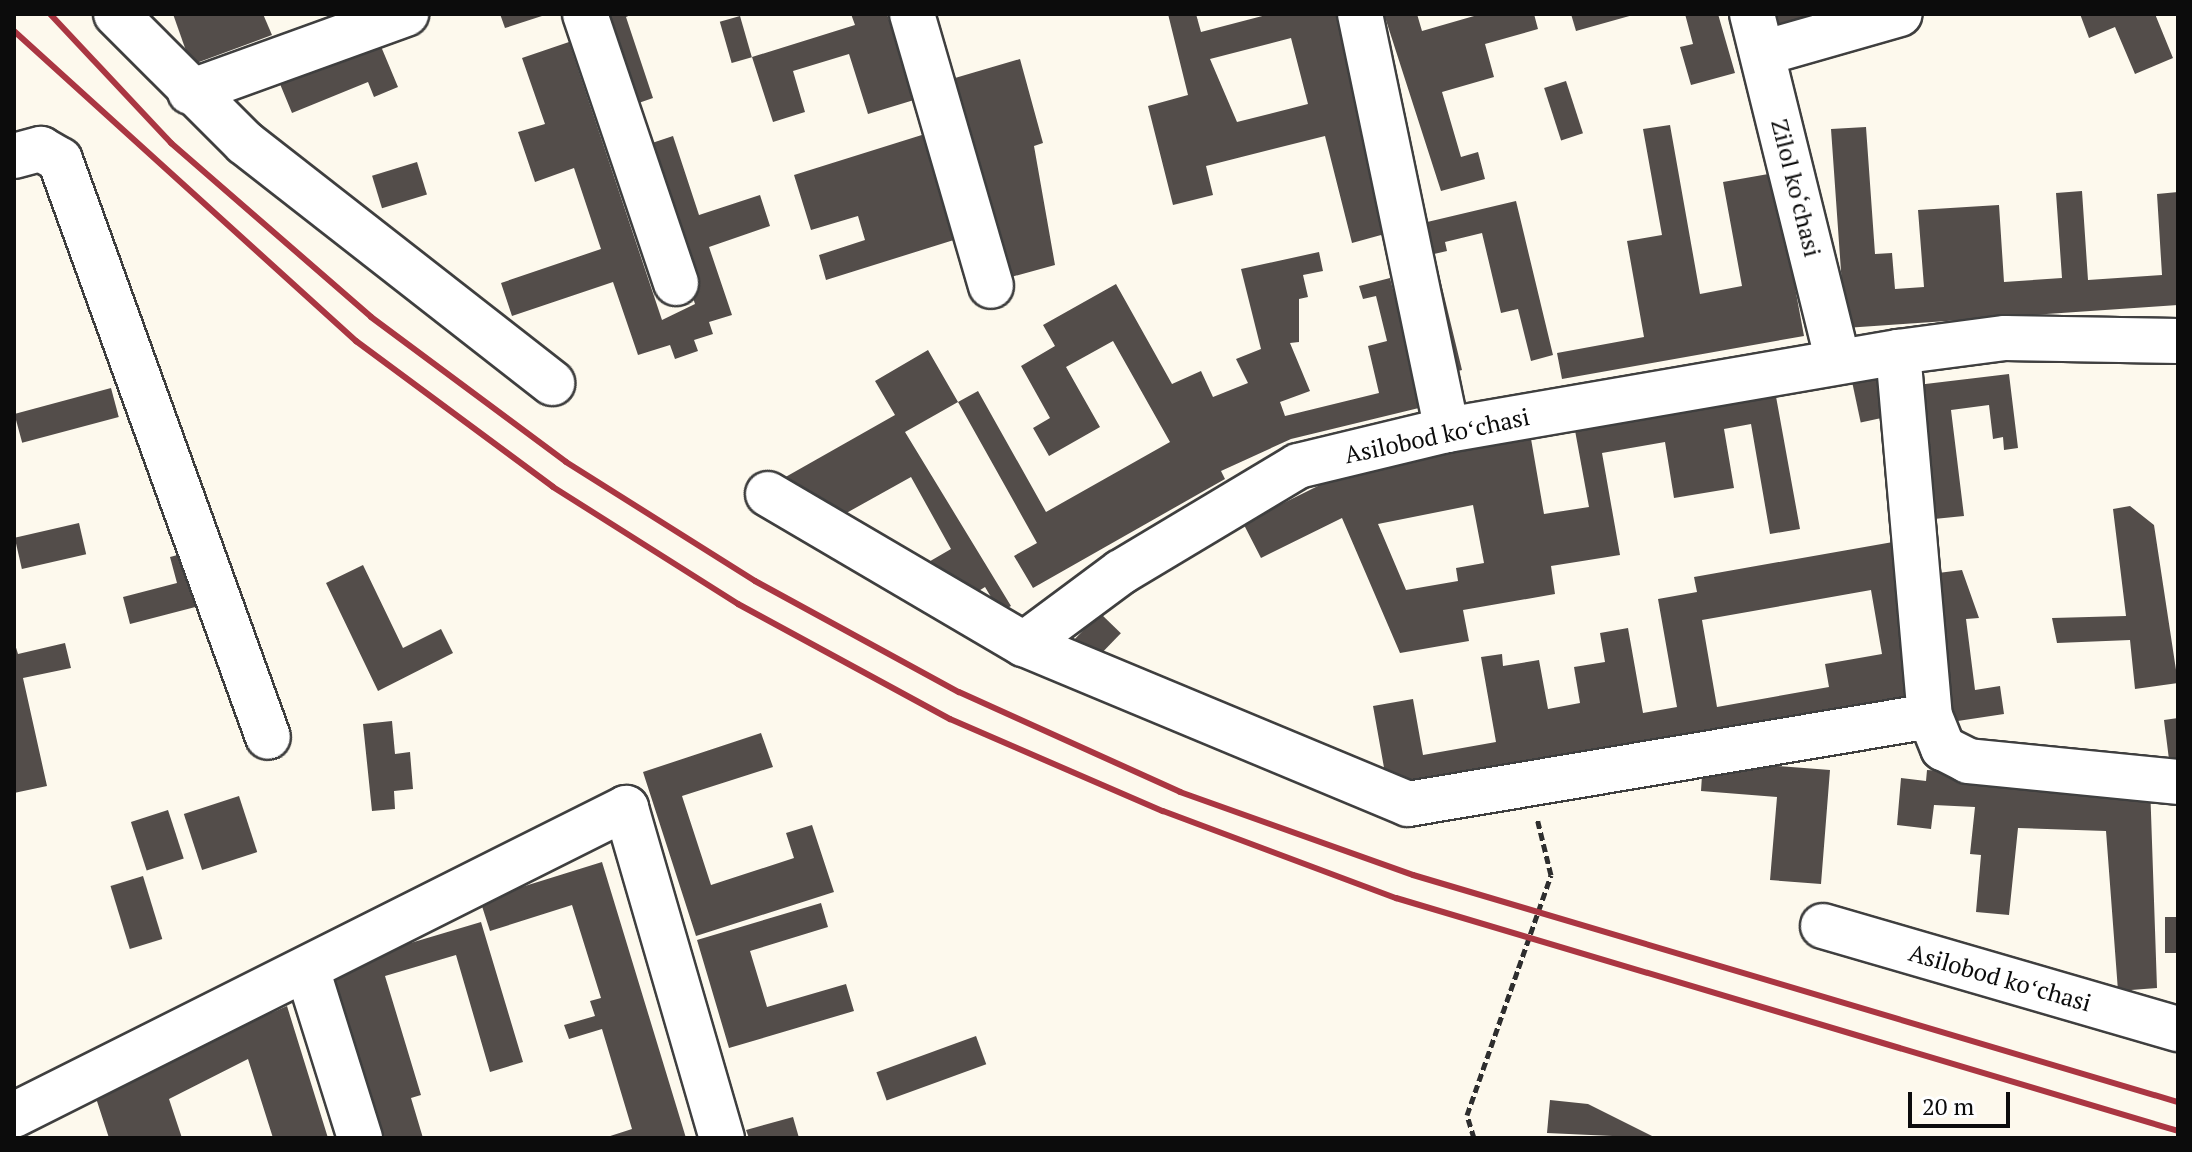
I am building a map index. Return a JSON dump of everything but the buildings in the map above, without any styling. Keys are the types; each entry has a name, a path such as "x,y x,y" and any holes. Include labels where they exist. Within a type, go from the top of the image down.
{"street":[{"path":"116,14 190,92 552,383"},
{"path":"190,92 406,14"},
{"path":"585,14 676,283"},
{"path":"912,14 991,286"},
{"path":"1360,14 1447,430"},
{"path":"1758,33 1900,14"},
{"name":"Zilol ko‘chasi","path":"1758,33 1838,362"},
{"path":"14,156 41,149 60,160 268,737"},
{"name":"Asilobod koʻchasi","path":"1024,644 1121,572 1298,466 1447,430 1898,352 2005,338 2178,341"},
{"path":"1898,352 1930,716 1943,748 1968,761 2178,782"},
{"path":"768,494 1024,644 1408,804 1930,716"},
{"path":"14,1115 308,972 626,808 722,1138"},
{"name":"Asilobod koʻchasi","path":"1823,926 2178,1029"},
{"path":"308,972 360,1138"}],"path":[{"path":"1474,1138 1467,1115 1551,875 1529,782"}],"railway":[{"path":"50,14 171,143 371,317 566,462 755,581 959,692 1180,792 1413,875 2178,1102"},
{"path":"14,31 356,341 553,487 738,604 950,719 1163,811 1396,898 2178,1131"}]}
